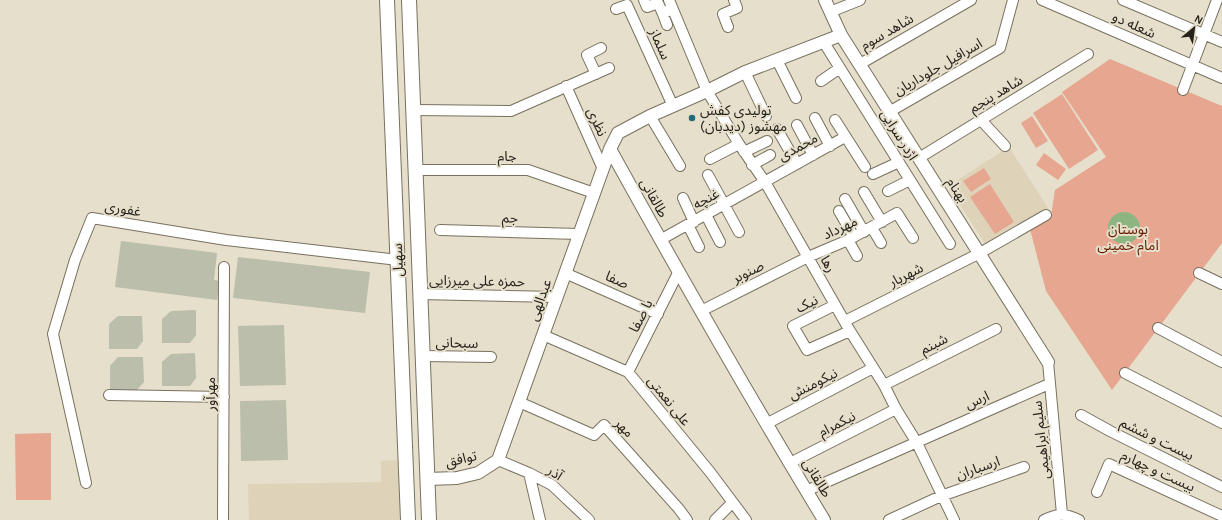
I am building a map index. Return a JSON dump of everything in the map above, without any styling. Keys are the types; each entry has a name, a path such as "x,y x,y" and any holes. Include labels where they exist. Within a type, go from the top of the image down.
{"main road":[{"name":"سهیل","path":"387,0 408,520"},
{"name":"سهیل","path":"409,0 429,520"}],"street":[{"path":"644,0 647,6 658,3 667,25"},
{"path":"728,27 723,14 737,8 734,0"},
{"path":"610,149 618,133 650,116 707,91 745,72 841,34 825,0"},
{"path":"830,12 860,0"},
{"name":"شاهد سوم","path":"860,64 971,0"},
{"name":"اسرافیل جلوداریان","path":"889,112 1000,48 1013,0"},
{"name":"شعله دو","path":"1042,0 1222,78"},
{"path":"1123,0 1222,42"},
{"path":"1183,90 1217,0"},
{"path":"662,14 670,4"},
{"name":"رها","path":"670,4 679,22 707,91 752,165 765,182 850,331 884,385 896,409 917,443 941,496 954,520"},
{"name":"سلماز","path":"616,9 627,5 673,106"},
{"name":"بهنام","path":"841,34 1048,362"},
{"name":"اژدر سرایی","path":"823,41 950,244"},
{"path":"596,74 587,55 601,48"},
{"name":"شاهد پنجم","path":"919,158 1088,54"},
{"path":"777,60 796,98"},
{"path":"414,110 511,111 609,68"},
{"path":"821,81 840,68"},
{"path":"745,72 766,116"},
{"name":"نظری","path":"566,86 603,169"},
{"path":"650,116 680,166"},
{"path":"815,118 830,146"},
{"path":"835,120 845,137 869,170 899,162"},
{"path":"981,120 1005,146"},
{"path":"797,125 813,155"},
{"path":"776,129 797,164"},
{"name":"محمدی","path":"765,182 845,137"},
{"path":"710,159 767,141"},
{"name":"عبدالهی","path":"498,460 610,149"},
{"name":"طالقانی","path":"610,149 678,273 824,520"},
{"path":"752,165 770,155"},
{"name":"جام","path":"416,170 528,170 594,193"},
{"path":"708,175 739,232"},
{"path":"888,191 910,180"},
{"name":"غنچه","path":"660,240 765,182"},
{"path":"864,192 882,222"},
{"path":"683,198 699,247"},
{"path":"845,198 868,230 881,244"},
{"path":"839,211 857,256"},
{"name":"مهرداد","path":"808,257 851,239 897,213 913,238"},
{"path":"706,215 720,242"},
{"name":"شهریار","path":"845,321 980,254 1046,216"},
{"name":"غفوری","path":"86,483 53,334 75,260 92,218 226,240 398,260"},
{"name":"جم","path":"440,230 579,234"},
{"name":"صنوبر","path":"701,311 808,257"},
{"name":"مهرآور","path":"224,267 224,520"},
{"name":"صفا","path":"565,273 658,314"},
{"name":"با صفا","path":"628,372 678,273"},
{"path":"1199,273 1222,284"},
{"name":"حمزه علی میرزایی","path":"420,294 557,297"},
{"name":"نیک","path":"836,306 793,326 807,350 850,331"},
{"path":"1158,328 1222,362"},
{"name":"شبنم","path":"884,385 996,329"},
{"name":"علی نعمتی","path":"543,335 628,372 710,472 746,520"},
{"name":"سبحانی","path":"423,356 491,358"},
{"name":"سلیم ابراهیمی","path":"1048,362 1049,384 1064,514"},
{"name":"نیکومنش","path":"766,424 873,368"},
{"path":"1125,373 1222,423"},
{"name":"ارس","path":"806,491 1049,384"},
{"path":"109,395 224,397"},
{"name":"مهر","path":"519,402 594,435 604,425 679,509 687,520"},
{"name":"نیکمرام","path":"790,463 896,409"},
{"name":"بیست و ششم","path":"1080,415 1110,432 1222,487"},
{"name":"توافق","path":"427,479 457,478 478,473 498,460"},
{"name":"آذر","path":"498,460 529,473 552,485 589,520"},
{"name":"بیست و چهارم","path":"1097,492 1109,464 1222,516"},
{"name":"ارسباران","path":"889,520 941,496 1024,467"},
{"path":"529,473 540,520"},
{"path":"715,520 732,503"},
{"path":"1044,520 1064,514 1079,520"}],"shaded area":[{"path":"1009,147 1049,210 994,248 986,245 948,186"},
{"path":"1121,212 1127,212 1137,219 1140,228 1139,234 1133,241 1127,244 1121,244 1111,237 1108,231 1108,225 1115,215"},
{"path":"402,460 403,520 249,520 248,484 381,482 381,461"}],"green space":[{"name":"بوستان امام خمینی","path":"1110,59 1222,106 1222,243 1112,390 1046,291 1030,229 1051,216 1055,190 1106,157 1062,92"},
{"path":"1062,94 1098,150 1069,169 1033,113"},
{"path":"1032,116 1048,141 1036,148 1021,123"},
{"path":"1044,153 1066,169 1058,180 1036,165"},
{"path":"984,168 991,179 971,192 963,181"},
{"path":"990,184 1014,222 995,234 970,197"},
{"path":"51,433 51,500 16,500 15,434"}],"building":[{"path":"121,241 217,253 214,280 220,281 217,300 115,287"},
{"path":"238,257 370,272 365,313 233,298"},
{"path":"196,310 196,335 190,343 162,343 162,319 171,311"},
{"path":"118,316 142,316 143,341 137,349 109,349 109,324"},
{"path":"284,325 286,385 240,386 238,326"},
{"path":"195,353 196,378 190,386 162,386 162,362 171,354"},
{"path":"118,357 143,357 144,382 137,390 110,390 110,366"},
{"path":"286,400 288,460 241,461 240,401"}],"place":[{"name":"تولیدی کفش مهشوز (دیدبان)","path":"692,118"}]}
